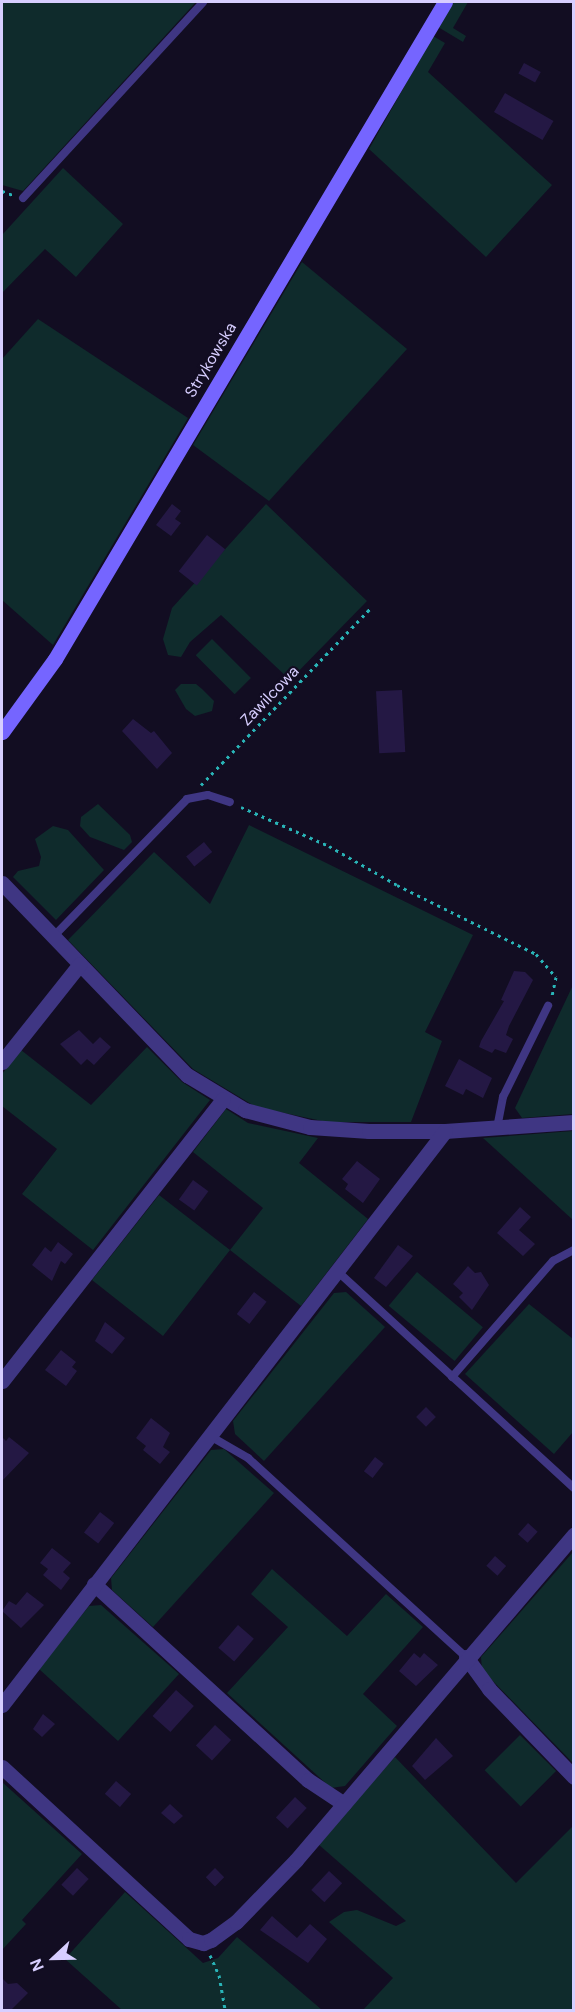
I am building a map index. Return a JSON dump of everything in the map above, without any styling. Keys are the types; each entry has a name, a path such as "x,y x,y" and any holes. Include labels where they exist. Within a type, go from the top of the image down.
{"street":[{"name":"Strykowska","path":"2,732 55,659 445,2"},
{"path":"2,883 188,1075 223,1099 267,1118 310,1127 445,1131 573,1122"},
{"path":"2,1062 80,964"},
{"path":"2,1381 223,1099"},
{"path":"2,1705 445,1131"},
{"path":"2,1767 189,1939 203,1943 222,1935 236,1922 344,1804 466,1657 573,1534"},
{"path":"94,1584 308,1780 344,1804"},
{"path":"466,1657 489,1689 573,1777"}],"lane":[{"path":"23,198 203,2"},
{"path":"53,938 187,799 208,795 230,802"},
{"path":"497,1128 503,1097 548,1006"},
{"path":"452,1377 553,1262 573,1250"},
{"path":"336,1270 573,1488"},
{"path":"210,1436 248,1458 466,1657"}],"path":[{"name":"Zawilcowa","path":"187,799 370,609"},
{"path":"230,802 329,846 397,885 536,954 556,977 548,1006"},
{"path":"203,1943 219,1976 225,2010"}],"green space":[{"path":"2,2 196,2 23,191 2,185"},
{"path":"452,2 468,2 453,28 466,36 463,42 438,27"},
{"path":"433,36 445,43 428,72 552,185 486,257 369,149"},
{"path":"63,168 123,224 76,277 45,249 2,293 2,235"},
{"path":"302,262 407,349 269,501 193,445"},
{"path":"38,319 188,418 53,645 2,600 2,359"},
{"path":"266,504 367,601 290,680 221,615 190,642 181,657 168,655 163,639 172,608"},
{"path":"212,639 251,678 235,694 196,655"},
{"path":"181,684 196,684 202,689 214,701 212,711 195,716 186,709 175,690"},
{"path":"98,804 130,835 132,842 124,850 90,837 80,826 81,817"},
{"path":"249,825 473,935 425,1032 442,1041 411,1122 327,1122 256,1107 193,1069 68,940 154,852 210,904"},
{"path":"53,826 68,830 104,870 56,920 13,877 18,871 39,866 41,857 35,839"},
{"path":"573,985 573,1114 522,1118 515,1108"},
{"path":"147,1047 182,1082 210,1100 93,1250 22,1194 57,1149 2,1106 2,1074 21,1050 91,1105"},
{"path":"226,1109 248,1123 318,1138 299,1163 368,1219 301,1306 230,1250 263,1208 193,1152"},
{"path":"573,1131 573,1220 483,1138"},
{"path":"159,1195 230,1250 163,1336 92,1280"},
{"path":"417,1272 483,1327 455,1361 389,1306"},
{"path":"346,1292 385,1327 264,1461 235,1434 233,1421 334,1293"},
{"path":"529,1304 573,1339 573,1432 554,1454 465,1374"},
{"path":"224,1449 274,1493 153,1627 112,1590 111,1578 211,1450"},
{"path":"573,1552 574,1760 572,1762 482,1670 481,1657"},
{"path":"272,1569 347,1636 386,1594 423,1627 363,1694 397,1726 345,1786 331,1788 227,1693 288,1627 251,1594"},
{"path":"101,1605 179,1674 118,1741 39,1669 89,1606"},
{"path":"520,1735 556,1771 521,1806 485,1770"},
{"path":"395,1757 516,1883 573,1826 573,2010 363,2010 393,1978 329,1922 344,1912 357,1910 396,1926 406,1921 318,1844"},
{"path":"2,1782 82,1854 22,1920 26,1924 2,1950"},
{"path":"125,1892 203,1963 218,1958 237,1937 322,2010 122,2010 65,1959"}],"building":[{"path":"524,63 541,72 535,83 518,74"},
{"path":"505,93 553,121 542,140 494,112"},
{"path":"172,504 181,511 175,519 181,523 171,536 156,525"},
{"path":"207,535 225,549 197,585 179,571"},
{"path":"402,690 405,752 379,753 376,691"},
{"path":"133,719 151,733 154,731 172,753 157,769 122,731"},
{"path":"204,842 212,852 194,867 186,856"},
{"path":"514,971 525,972 533,980 509,1026 506,1035 513,1039 506,1053 495,1049 492,1053 479,1047 504,1001 501,1000"},
{"path":"79,1030 93,1044 100,1037 111,1047 94,1065 87,1059 81,1065 60,1044"},
{"path":"459,1059 492,1078 483,1098 466,1089 463,1095 445,1086"},
{"path":"357,1161 380,1179 363,1203 345,1189 348,1184 342,1179"},
{"path":"193,1180 208,1191 194,1211 179,1199"},
{"path":"520,1207 531,1217 519,1230 535,1244 523,1256 497,1233"},
{"path":"58,1242 73,1254 65,1264 61,1261 52,1281 32,1265 45,1247 51,1252"},
{"path":"398,1245 413,1256 386,1287 374,1278"},
{"path":"468,1266 475,1273 481,1272 489,1285 472,1310 459,1297 463,1293 453,1284"},
{"path":"254,1292 267,1302 249,1324 237,1314"},
{"path":"105,1322 125,1338 112,1354 95,1341"},
{"path":"61,1350 76,1362 72,1367 77,1371 66,1386 45,1370"},
{"path":"426,1407 436,1417 426,1427 416,1417"},
{"path":"151,1418 170,1433 163,1447 170,1452 160,1464 143,1450 146,1446 136,1438"},
{"path":"2,1437 6,1441 9,1437 29,1453 2,1481"},
{"path":"375,1457 384,1464 373,1478 364,1471"},
{"path":"100,1512 114,1523 98,1544 84,1532"},
{"path":"528,1523 538,1532 528,1543 518,1534"},
{"path":"52,1548 71,1563 63,1572 70,1578 61,1590 43,1575 48,1569 40,1563"},
{"path":"495,1556 506,1566 497,1576 486,1566"},
{"path":"27,1592 44,1605 21,1628 2,1611 9,1601 16,1605"},
{"path":"238,1625 254,1639 234,1661 218,1648"},
{"path":"414,1653 420,1658 424,1653 438,1665 416,1686 399,1671"},
{"path":"176,1690 194,1706 170,1732 153,1716"},
{"path":"43,1714 55,1724 42,1737 33,1729"},
{"path":"215,1725 231,1740 212,1760 196,1745"},
{"path":"436,1738 453,1756 425,1780 412,1766"},
{"path":"116,1781 131,1794 120,1807 105,1794"},
{"path":"295,1797 307,1808 288,1828 276,1817"},
{"path":"170,1804 183,1816 174,1824 161,1813"},
{"path":"77,1868 89,1879 73,1896 61,1885"},
{"path":"215,1868 224,1877 215,1886 206,1877"},
{"path":"329,1871 342,1883 324,1902 311,1890"},
{"path":"272,1916 297,1938 310,1924 327,1939 308,1963 260,1930"},
{"path":"2,1978 8,1984 17,1983 28,1993 11,2010 2,2010"}]}
